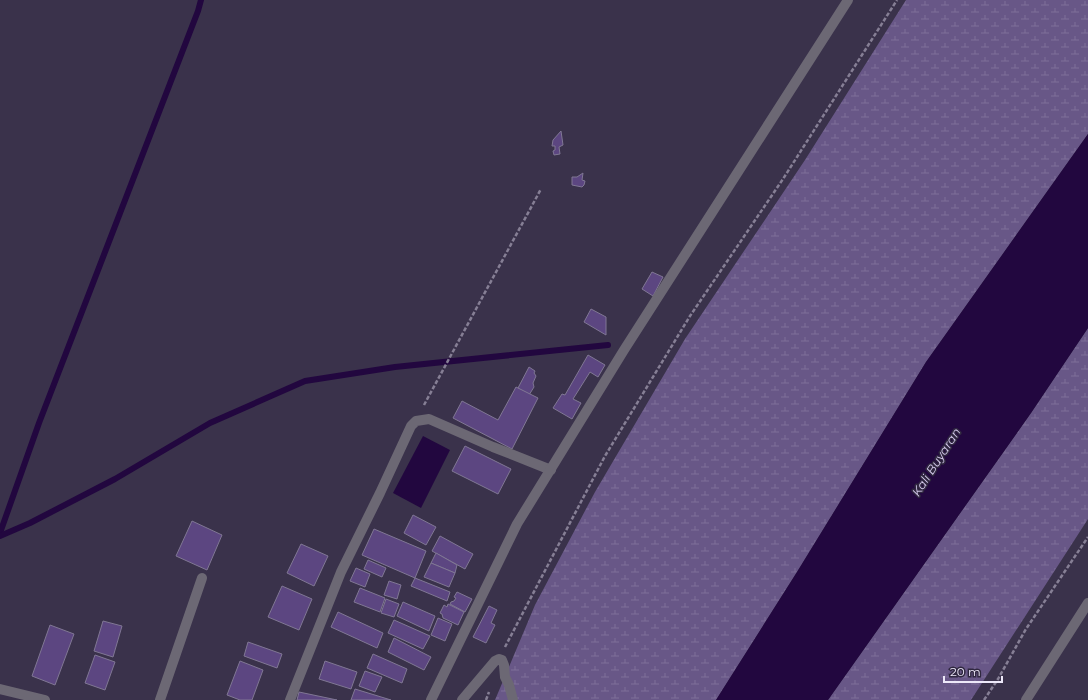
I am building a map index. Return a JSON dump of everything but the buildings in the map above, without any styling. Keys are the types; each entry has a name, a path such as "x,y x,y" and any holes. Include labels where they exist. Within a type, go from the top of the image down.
{"street":[{"path":"431,700 517,524 624,350 848,0"},
{"path":"290,700 341,572 411,426 416,421 429,419 551,470"},
{"path":"160,700 202,578"},
{"path":"1026,700 1088,603"},
{"path":"462,700 498,659 502,660 504,665 505,677 513,700"},
{"path":"0,689 45,700"}],"path":[{"path":"498,659 605,456 690,316 783,179 897,0"},
{"path":"416,421 541,189"},
{"path":"984,700 998,679 1026,629 1088,537"}],"green space":[{"path":"906,0 1088,0 1088,134 926,362 797,572 716,700 495,700 535,605 595,492 685,339 805,160"},
{"path":"1088,328 1088,519 971,700 828,700 1031,413"}],"water":[{"name":"Kali Buyaran","path":"1088,134 1088,328 1031,413 828,700 716,700 797,572 926,362"},
{"path":"423,436 450,450 421,508 393,493"}],"waterway":[{"path":"0,533 39,423 201,0"},
{"path":"0,536 30,523 115,479 210,423 305,381 395,367 608,345"}]}
